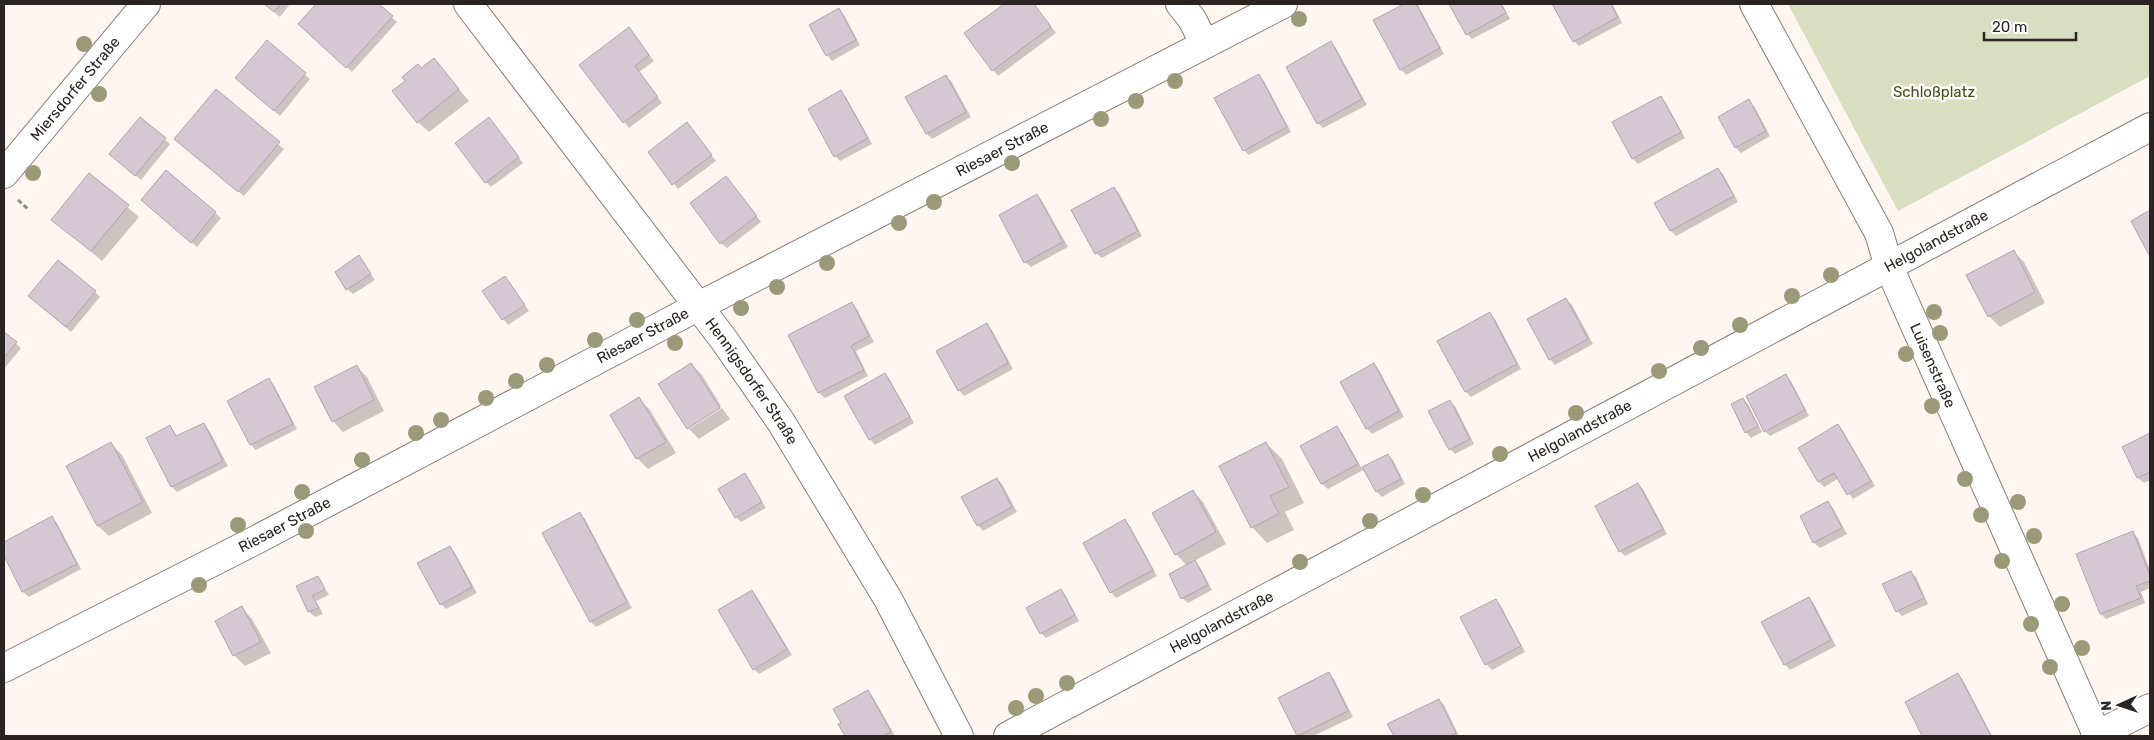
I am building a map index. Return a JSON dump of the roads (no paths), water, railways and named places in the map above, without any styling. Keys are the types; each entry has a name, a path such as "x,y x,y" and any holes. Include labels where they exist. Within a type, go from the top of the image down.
{"street":[{"name":"Miersdorfer Straße","path":"4,174 146,4"},
{"name":"Hennigsdorfer Straße","path":"468,4 699,306 781,422 888,599 959,736"},
{"path":"1180,4 1192,20 1204,43"},
{"name":"Riesaer Straße","path":"4,668 256,540 699,306 1204,43 1283,4"},
{"name":"Luisenstraße","path":"1754,4 1879,233 1888,267 2096,736"},
{"name":"Helgolandstraße","path":"1008,736 2150,126"},
{"path":"2096,736 2150,708"}],"park label":[{"name":"Schloßplatz","path":"1934,92"}]}
